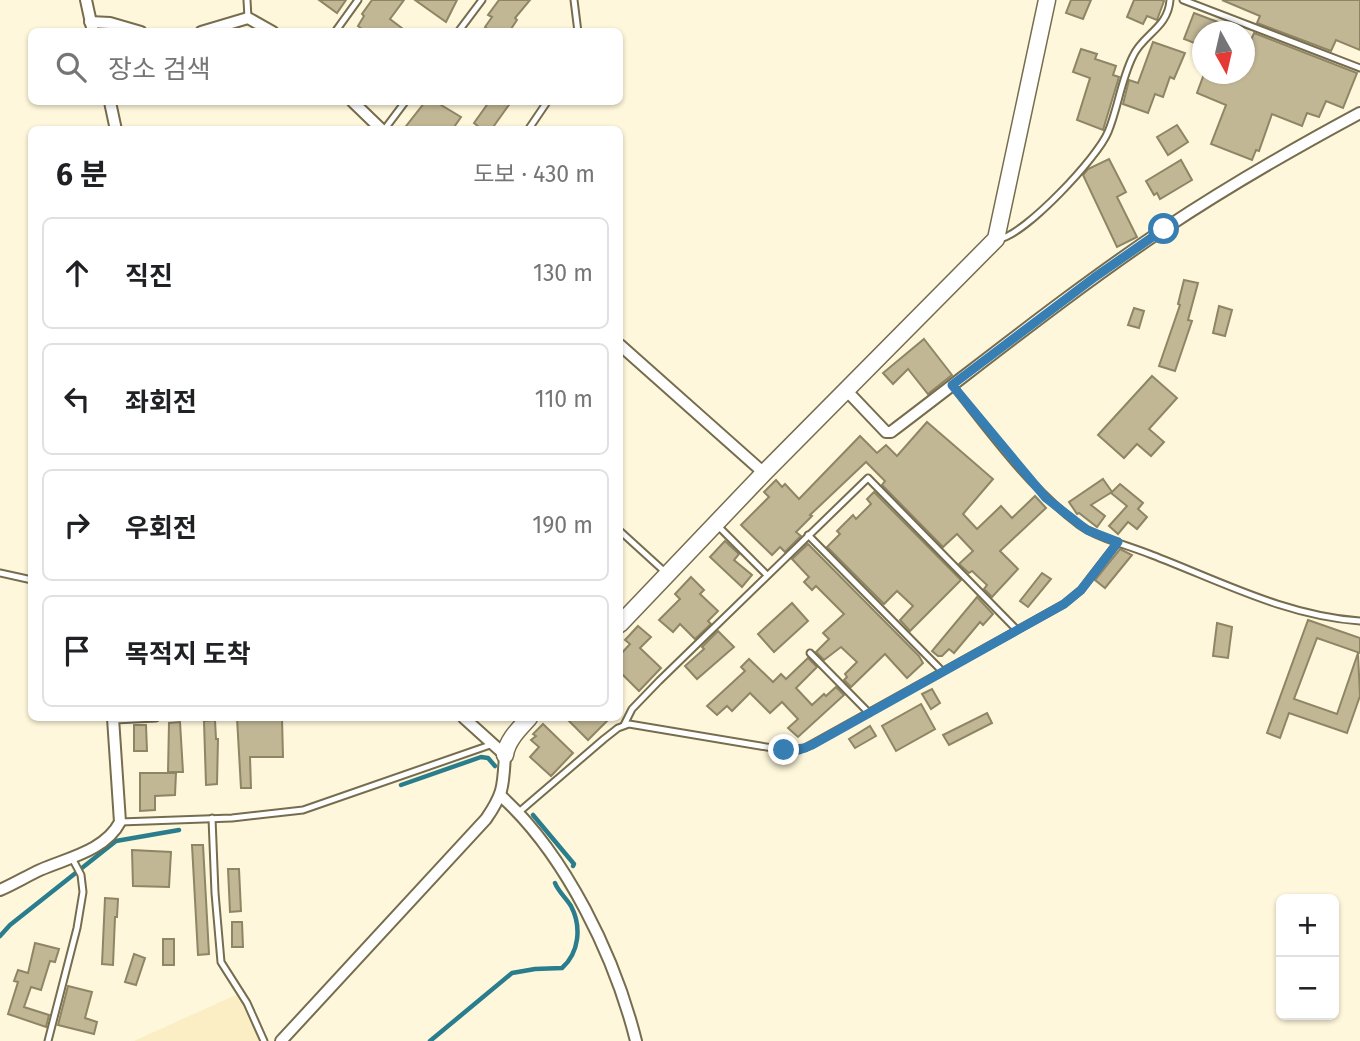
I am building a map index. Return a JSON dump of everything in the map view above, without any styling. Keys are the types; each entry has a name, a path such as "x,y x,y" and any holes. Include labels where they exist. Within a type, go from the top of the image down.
{"street":[{"path":"86,0 92,27 110,23 127,28"},
{"path":"623,621 764,473 996,239 1047,0"},
{"path":"214,28 248,18 266,28"},
{"path":"111,105 115,126"},
{"path":"356,105 379,126"},
{"path":"847,391 888,432 1095,277 1164,229 1237,183 1360,113"},
{"path":"623,348 764,473"},
{"path":"0,890 39,870 75,863 120,822 114,721"},
{"path":"281,1041 479,827 500,796 504,776 499,750 467,721"},
{"path":"499,750 526,721"},
{"path":"500,796 519,812 556,863 591,919 619,985 636,1041"}],"lane":[{"path":"247,0 248,18"},
{"path":"338,28 358,0"},
{"path":"461,28 482,0"},
{"path":"574,0 578,28"},
{"path":"996,239 1009,237 1024,225 1066,187 1098,151 1109,131 1133,54 1164,20 1170,0"},
{"path":"1183,0 1360,68"},
{"path":"386,126 403,105"},
{"path":"531,126 545,105"},
{"path":"952,385 1046,498 1087,530 1270,602 1320,615 1360,621"},
{"path":"624,725 632,709 659,681 868,478 1017,630"},
{"path":"716,524 767,575"},
{"path":"808,535 942,671"},
{"path":"623,536 667,575"},
{"path":"519,812 604,738 624,725 641,724 792,751 812,745 1072,599 1118,542"},
{"path":"0,573 28,579"},
{"path":"810,653 870,713"},
{"path":"120,822 264,815 314,807 499,750"},
{"path":"212,818 221,962 247,1003 264,1041"},
{"path":"48,1041 78,920 83,887 75,863"}],"shaded area":[{"path":"238,994 260,1041 134,1041"}],"building":[{"path":"319,0 346,0 337,13"},
{"path":"372,0 404,0 390,19 402,28 361,28 358,26 364,16 362,14"},
{"path":"415,0 457,0 446,22"},
{"path":"499,0 530,0 515,18 517,20 512,28 486,28 492,17 488,15"},
{"path":"1071,0 1091,0 1083,19 1066,13"},
{"path":"1134,0 1164,1 1157,20 1147,16 1143,24 1127,17"},
{"path":"1222,0 1360,0 1360,50 1336,40 1331,51 1257,23 1260,16"},
{"path":"1194,13 1215,21 1192,21 1192,42 1184,39"},
{"path":"1255,33 1357,73 1343,108 1326,101 1319,117 1307,113 1302,126 1272,114 1259,151 1256,150 1252,160 1211,144 1226,105 1197,93 1200,84 1255,84"},
{"path":"1153,42 1185,53 1174,79 1170,77 1163,97 1155,94 1148,113 1123,104 1129,80 1138,83"},
{"path":"1081,49 1097,54 1095,59 1116,66 1113,75 1119,77 1103,130 1077,120 1090,78 1073,72"},
{"path":"423,105 441,105 461,117 455,126 406,126"},
{"path":"487,105 509,105 494,126 478,126 474,123"},
{"path":"1177,125 1188,142 1168,155 1157,137"},
{"path":"1109,159 1126,192 1117,197 1137,237 1117,247 1083,175 1088,169"},
{"path":"1181,160 1192,180 1160,199 1157,193 1154,195 1146,181"},
{"path":"1184,280 1198,283 1188,320 1192,321 1175,371 1159,366 1180,305 1178,304"},
{"path":"1219,306 1232,310 1225,336 1213,333"},
{"path":"1134,308 1144,311 1139,328 1128,325"},
{"path":"924,339 952,375 928,394 908,369 893,384 883,373"},
{"path":"1152,376 1177,398 1149,429 1164,442 1151,456 1137,444 1124,458 1098,435"},
{"path":"927,422 993,479 963,514 977,529 1001,506 1012,518 1035,496 1046,508 1000,551 1018,569 992,597 984,589 987,585 972,571 969,573 959,564 973,551 957,534 943,547 882,485 885,481 866,462 810,515 812,516 796,532 801,536 785,552 780,547 772,555 741,525 769,497 764,492 776,480 782,487 785,484 799,499 860,436 877,453 886,445 897,456"},
{"path":"1103,479 1112,492 1091,505 1105,516 1097,527 1077,514 1069,502"},
{"path":"1120,484 1143,503 1138,509 1147,517 1137,529 1128,522 1118,534 1109,526 1127,506 1111,493"},
{"path":"874,492 961,580 910,631 900,620 913,606 897,591 884,604 827,547 840,534 837,531 853,515 856,519 871,504 867,499"},
{"path":"725,541 739,554 734,560 752,575 742,587 710,557"},
{"path":"808,544 919,656 923,663 907,678 885,654 851,687 844,680 847,677 845,674 857,662 841,647 824,660 816,652 829,639 823,633 844,614 816,586 812,590 804,582 809,577 792,559"},
{"path":"1120,549 1132,555 1105,588 1095,580"},
{"path":"1042,573 1051,579 1028,607 1020,601"},
{"path":"691,577 704,590 700,594 718,611 708,621 711,624 695,639 680,624 673,632 659,620 680,599 675,594"},
{"path":"977,597 993,614 983,625 980,622 954,653 949,649 942,656 938,656 932,651"},
{"path":"792,603 808,621 774,652 758,634"},
{"path":"1308,620 1360,638 1360,653 1317,638 1294,699 1337,714 1358,653 1360,696 1347,733 1289,713 1280,738 1267,733"},
{"path":"1217,623 1232,627 1228,658 1213,656"},
{"path":"638,626 651,637 640,648 661,668 639,691 623,675 623,652 630,644 625,640"},
{"path":"718,631 734,647 697,679 685,666 704,649 702,647"},
{"path":"808,658 817,667 796,688 812,705 836,687 844,695 798,737 788,728 798,719 782,702 770,713 750,693 732,711 727,706 717,715 707,706 745,671 741,667 749,659 773,682 781,674 786,679"},
{"path":"932,689 940,703 931,709 922,694"},
{"path":"921,704 935,729 896,751 882,726"},
{"path":"987,713 992,723 949,745 943,735"},
{"path":"204,721 215,721 218,739 217,784 206,785"},
{"path":"237,721 282,721 283,757 250,757 251,788 241,788"},
{"path":"569,721 607,721 588,740"},
{"path":"180,722 183,772 168,772 169,723"},
{"path":"543,724 573,753 551,776 530,757 539,747 531,740 536,736 533,734"},
{"path":"134,725 146,725 147,751 134,751"},
{"path":"870,726 876,736 855,748 849,739"},
{"path":"140,773 176,773 175,795 155,796 155,810 140,811"},
{"path":"192,845 203,845 209,954 198,955"},
{"path":"132,850 171,852 169,887 133,886"},
{"path":"228,869 239,869 241,911 230,912"},
{"path":"105,898 118,899 113,965 102,964"},
{"path":"232,922 242,922 243,947 232,947"},
{"path":"163,939 174,939 174,965 163,965"},
{"path":"35,943 59,949 55,962 50,961 41,990 31,987 24,1007 49,1015 46,1027 8,1014 18,982 14,981 18,970 28,973"},
{"path":"134,954 145,958 136,985 125,982"},
{"path":"68,986 92,992 85,1018 97,1022 94,1034 58,1025"}],"waterway":[{"path":"401,785 481,757 488,758 495,766"},
{"path":"533,815 573,866"},
{"path":"0,936 10,925 116,841 179,830"},
{"path":"430,1041 512,973 562,968 568,962 577,939 577,922 571,906 555,883"}],"route":[{"path":"784,750 799,750 812,745 1064,604 1081,590 1118,542 1087,530 1046,498 952,385 1095,277 1164,229"}]}
